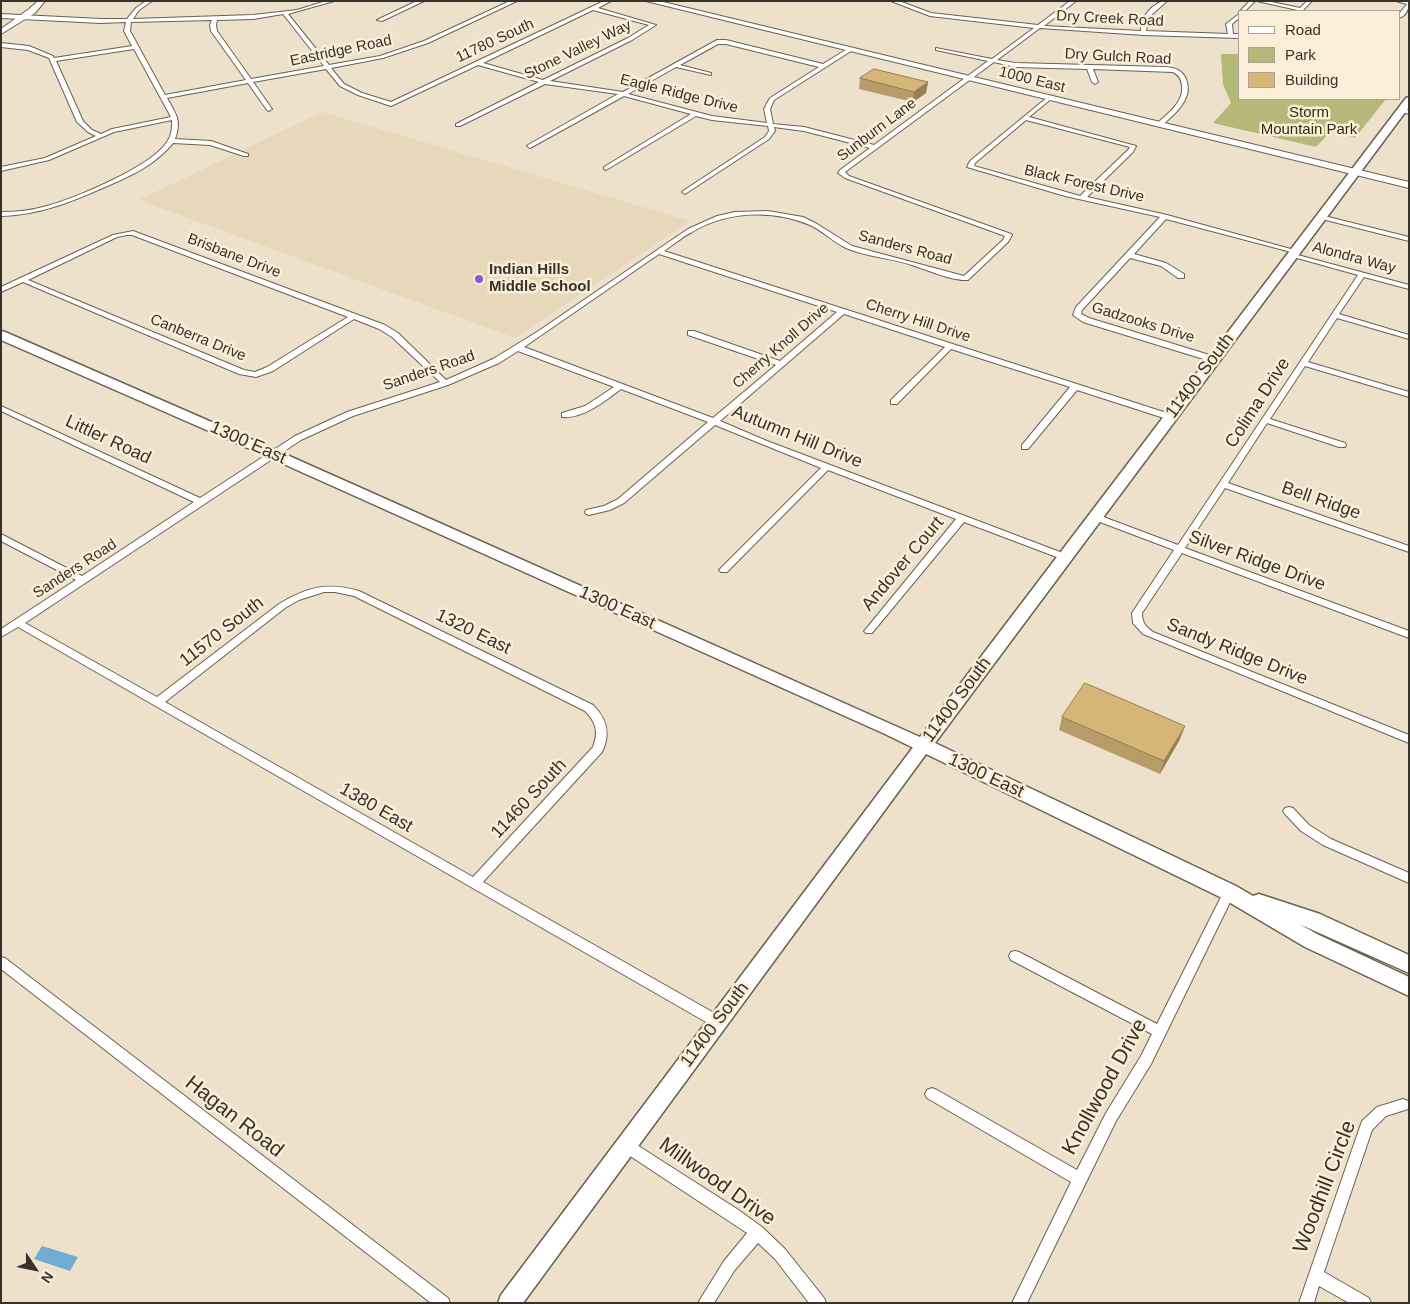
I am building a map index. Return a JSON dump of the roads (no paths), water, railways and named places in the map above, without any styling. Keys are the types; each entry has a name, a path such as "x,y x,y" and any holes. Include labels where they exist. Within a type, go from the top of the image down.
{"main road":[{"name":"11400 South","path":"509,1303 1213,359 1354,172 1405,111 1409,100"},
{"name":"1300 East","path":"1,335 273,454 891,730 1229,892 1312,941 1409,987"},
{"name":"1300 East","path":"1229,892 1313,920 1409,964"}],"street":[{"path":"1,32 24,17 42,1"},
{"path":"1,214 38,210 71,200 138,169 158,155 171,141 175,132 175,118 127,31 129,20 138,8 150,1"},
{"path":"1,16 88,20 215,18 285,14 332,1"},
{"path":"380,20 422,1"},
{"name":"Eastridge Road","path":"163,97 373,59 412,48 516,1"},
{"name":"11780 South","path":"328,68 347,89 391,104 609,1"},
{"name":"1000 East","path":"649,1 1409,185"},
{"name":"Dry Creek Road","path":"893,1 930,14 1039,27 1084,31 1238,36"},
{"name":"Sunburn Lane","path":"1008,235 999,230 948,215 841,174 844,169 1074,1"},
{"path":"1144,33 1142,24 1144,19 1165,1"},
{"path":"1243,10 1253,1"},
{"path":"1259,1 1301,10 1310,1"},
{"path":"1398,1 1409,4 1400,16"},
{"name":"Stone Valley Way","path":"458,125 630,39 653,25 594,9"},
{"path":"285,14 328,68"},
{"path":"1231,36 1229,24 1238,16"},
{"path":"215,18 214,31 269,109"},
{"path":"530,146 721,41 823,66"},
{"path":"1,45 38,50 46,53 53,60 80,122 90,131 100,135"},
{"path":"53,60 135,47"},
{"name":"Dry Gulch Road","path":"938,49 1015,65 1166,69 1181,74 1186,90 1182,103 1159,125"},
{"path":"684,192 767,138 772,131 767,110 772,99 849,50"},
{"name":"Eagle Ridge Drive","path":"478,63 543,82 600,88 696,114 727,120 810,130 874,147"},
{"path":"675,66 709,74"},
{"path":"1090,68 1095,82"},
{"name":"Black Forest Drive","path":"1049,98 972,162 970,167 1082,198 1165,216 1293,253"},
{"path":"606,168 696,114"},
{"path":"1,169 47,158 100,135 127,127 175,118"},
{"path":"1025,118 1133,146 1082,198"},
{"path":"171,141 204,142 246,155"},
{"name":"Sanders Road","path":"1,634 298,438 350,414 445,383 472,372 518,348 690,230 710,219 741,213 773,214 814,224 839,242 856,249 965,278 1006,241 1008,235"},
{"name":"Gadzooks Drive","path":"1165,216 1079,310 1077,315 1086,320 1213,359"},
{"path":"1320,217 1409,239"},
{"name":"Brisbane Drive","path":"1,290 115,236 132,233 382,327 395,335 445,383"},
{"name":"Cherry Hill Drive","path":"659,252 1170,417"},
{"name":"Alondra Way","path":"1293,253 1409,287"},
{"path":"1129,255 1164,265 1175,270 1181,276"},
{"name":"Colima Drive","path":"1180,549 1362,274"},
{"name":"Canberra Drive","path":"23,280 233,368 256,375 270,369 354,316"},
{"name":"Cherry Knoll Drive","path":"589,512 607,508 622,501 843,312"},
{"path":"1335,315 1409,337"},
{"path":"691,333 781,364"},
{"path":"894,402 950,346"},
{"name":"Autumn Hill Drive","path":"518,348 1065,557"},
{"path":"1304,363 1409,395"},
{"path":"565,415 596,405 620,386"},
{"path":"1025,447 1075,387"},
{"name":"Littler Road","path":"1,408 201,502"},
{"path":"1266,420 1342,445"},
{"path":"724,570 827,467"},
{"name":"Bell Ridge","path":"1223,484 1409,549"},
{"name":"Silver Ridge Drive","path":"1095,517 1409,635"},
{"name":"Andover Court","path":"869,631 962,518"},
{"path":"1,537 83,580"},
{"name":"Sandy Ridge Drive","path":"1180,549 1137,613 1136,620 1144,632 1409,739"},
{"name":"1320 East","path":"310,592 335,589 356,594 569,697 589,708 597,716 602,725 603,734"},
{"name":"11570 South","path":"157,703 282,606 310,592"},
{"name":"1380 East","path":"18,623 718,1022"},
{"name":"11460 South","path":"474,884 593,756 602,742 603,734"},
{"path":"1289,811 1305,828 1327,842 1409,878"},
{"name":"Knollwood Drive","path":"1019,1303 1110,1117 1146,1060 1229,892"},
{"path":"1015,956 1160,1032"},
{"name":"Hagan Road","path":"1,962 443,1303"},
{"path":"932,1094 1079,1180"},
{"name":"Woodhill Circle","path":"1306,1303 1367,1126 1382,1111 1403,1105"},
{"name":"Millwood Drive","path":"626,1145 757,1232 780,1254 818,1303"},
{"path":"705,1303 729,1266 757,1232"},
{"path":"1315,1275 1364,1303"}],"water":[{"path":"42,1246 78,1257 70,1271 34,1259"}],"place":[{"name":"Indian Hills Middle School","path":"479,279"}],"park label":[{"name":"Storm Mountain Park","path":"1309,122"}]}
